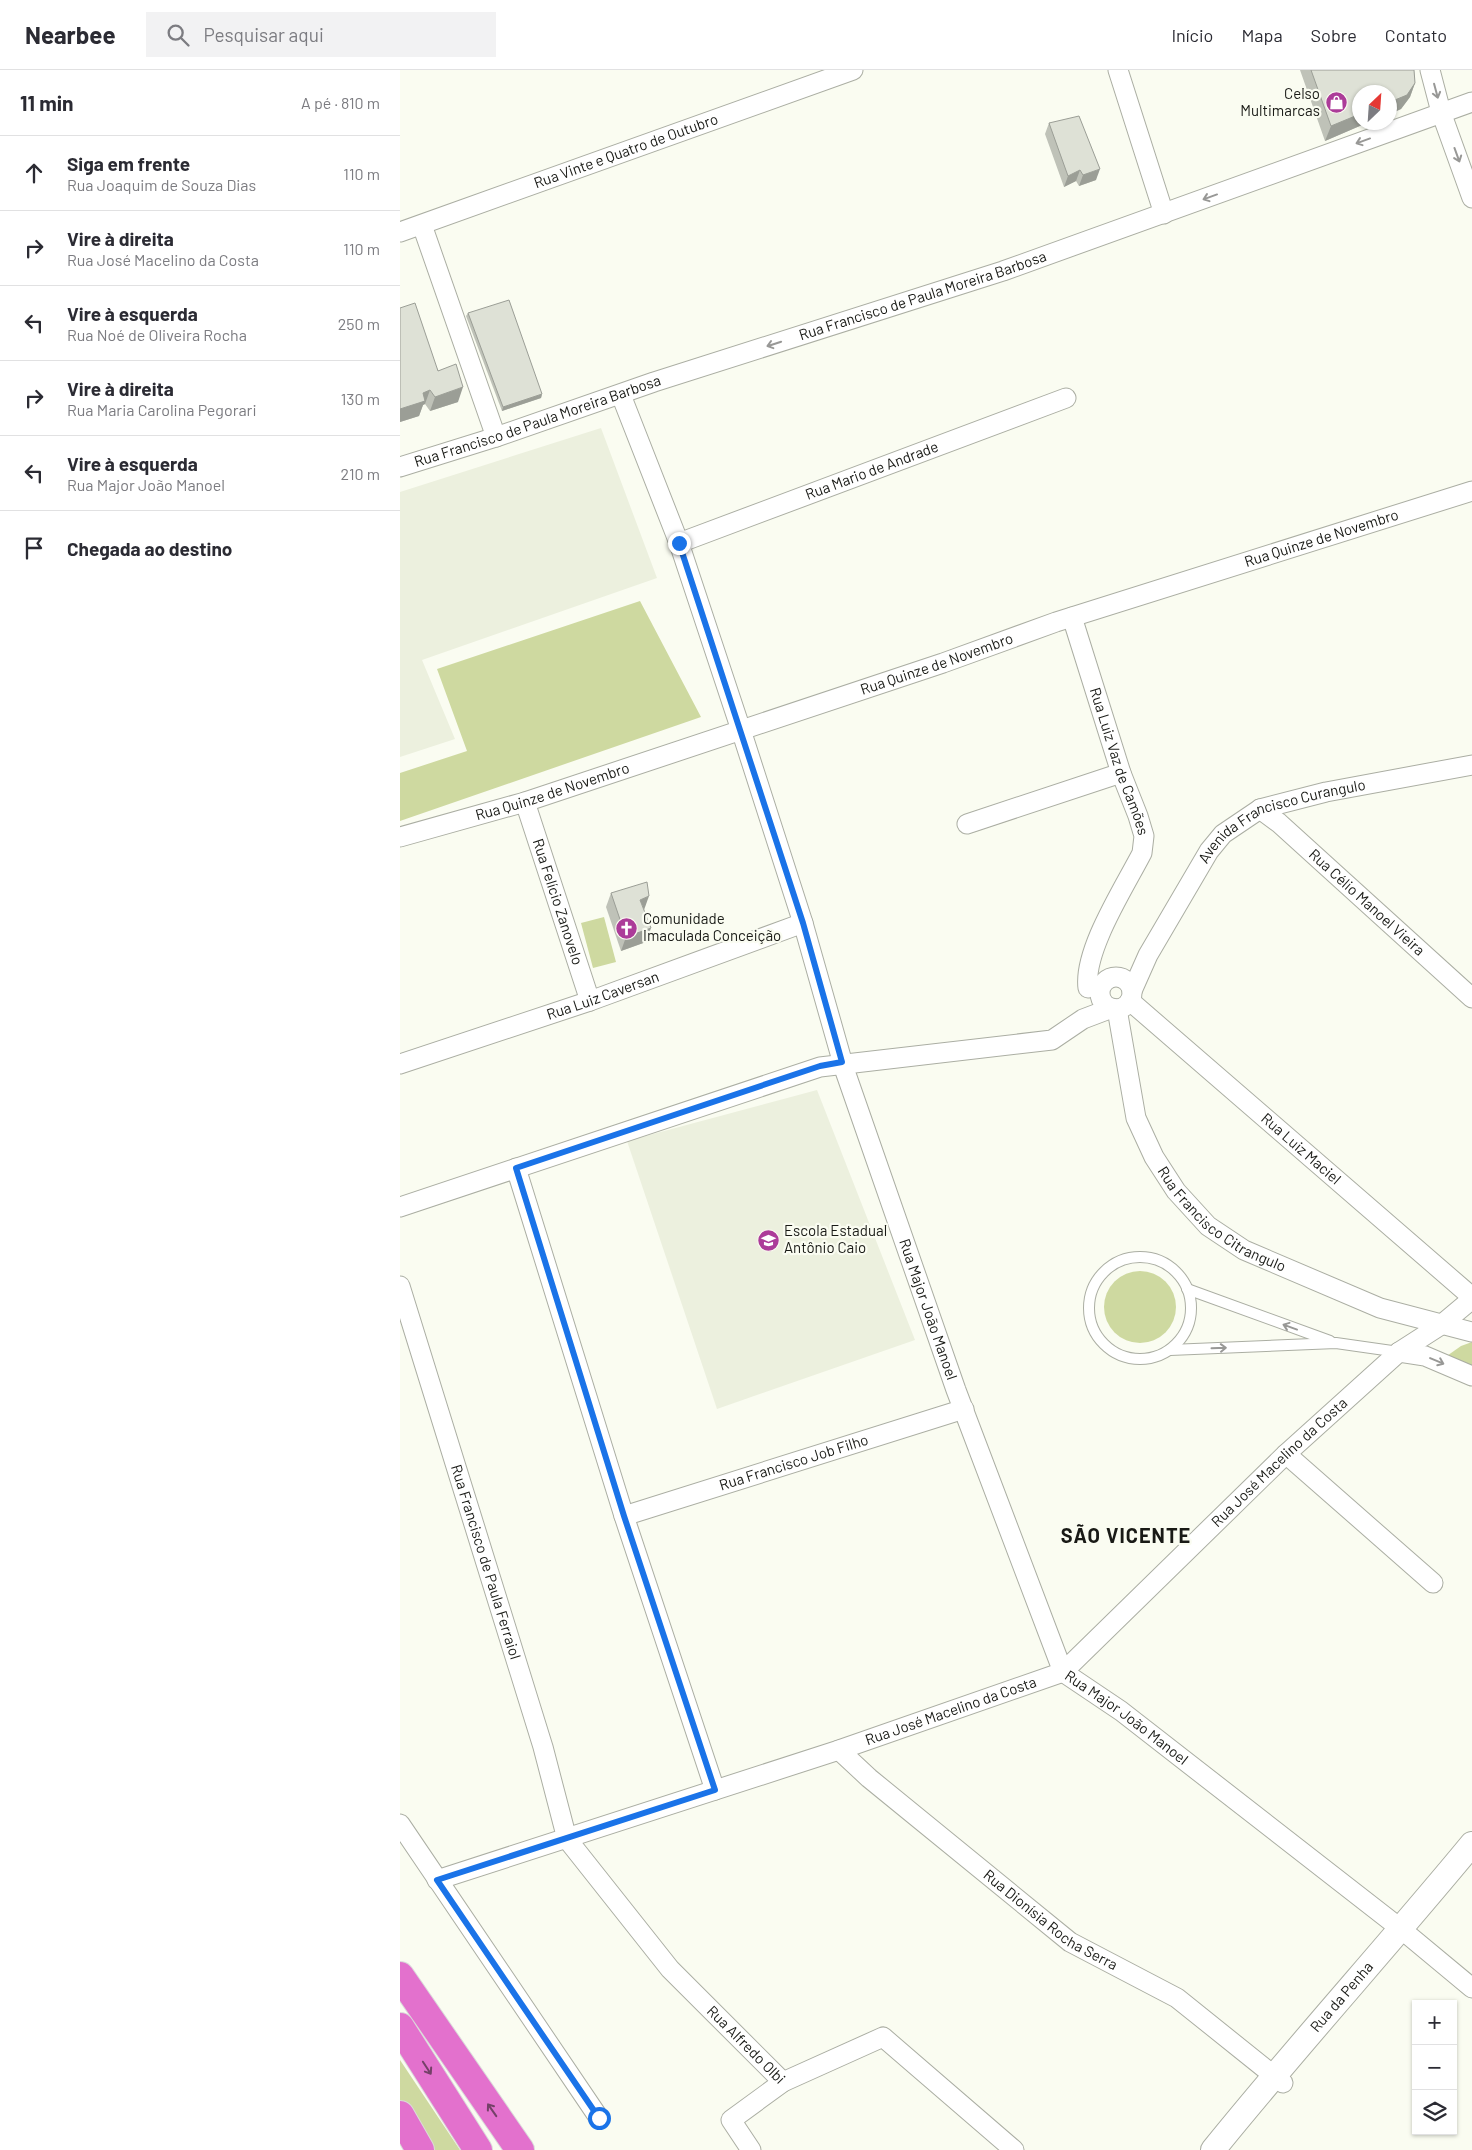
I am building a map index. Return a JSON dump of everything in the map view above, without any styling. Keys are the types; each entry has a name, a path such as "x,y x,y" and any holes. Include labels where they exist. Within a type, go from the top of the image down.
{"highway":[{"path":"400,1976 520,2150"},
{"path":"400,2027 478,2150"},
{"path":"400,2115 420,2150"}],"street":[{"name":"Rua Vinte e Quatro de Outubro","path":"400,232 853,70"},
{"path":"1118,70 1164,214"},
{"path":"1430,70 1441,112 1472,198"},
{"name":"Rua Francisco de Paula Moreira Barbosa","path":"400,467 496,437 654,382 1003,271 1472,102"},
{"path":"422,225 496,437"},
{"name":"Rua Major João Manoel","path":"621,395 679,543 741,730 803,923 842,1062 964,1409 1063,1672 1121,1711 1406,1934 1472,1988"},
{"name":"Rua Mario de Andrade","path":"679,543 1066,398"},
{"name":"Rua Quinze de Novembro","path":"400,837 525,802 1072,617 1472,491"},
{"name":"Rua Luiz Vaz de Camões","path":"1072,617 1121,773 1144,836 1142,853 1094,949 1086,975 1104,981"},
{"name":"Avenida Francisco Curangulo","path":"1123,1002 1208,851 1223,834 1260,809 1326,792 1472,765"},
{"path":"967,824 1121,773"},
{"name":"Rua Felício Zanovelo","path":"525,802 590,1001"},
{"name":"Rua Célio Manoel Vieira","path":"1260,809 1279,823 1472,998"},
{"name":"Rua Luiz Caversan","path":"400,1064 590,1001 803,923"},
{"path":"1094,949 1104,981 1100,992 1101,997 1123,1002"},
{"path":"1083,1019 1083,1002 1104,981 1128,964 1148,955"},
{"name":"Rua Luiz Maciel","path":"1104,981 1124,978 1130,986 1123,1002 1472,1298"},
{"path":"400,1207 820,1066 842,1062 1052,1040 1083,1019 1123,1002"},
{"name":"Rua Francisco Citrangulo","path":"1123,1002 1136,1118 1154,1157 1176,1191 1208,1226 1244,1250 1380,1308 1472,1332"},
{"path":"516,1168 624,1516 715,1790"},
{"name":"Rua Francisco de Paula Ferraiol","path":"400,1286 537,1728 567,1839"},
{"name":"Rua José Macelino da Costa","path":"437,1880 840,1750 1063,1672 1286,1454 1399,1352 1441,1325 1472,1298"},
{"path":"1399,1352 1425,1356 1472,1376"},
{"name":"Rua Francisco Job Filho","path":"624,1516 964,1409"},
{"path":"1286,1454 1434,1583"},
{"name":"Rua Dionísia Rocha Serra","path":"840,1750 868,1778 1070,1942 1177,1998 1279,2079"},
{"path":"400,1824 599,2118"},
{"name":"Rua Alfredo Olbi","path":"567,1839 670,1969 783,2082 883,2037 1014,2150"},
{"name":"Rua da Penha","path":"1406,1934 1472,1844"},
{"name":"Rua da Penha","path":"1213,2150 1279,2079 1406,1934 1472,1866"},
{"name":"Rua da Penha","path":"1230,2150 1279,2079"},
{"path":"751,2150 732,2120 783,2082"}],"lane":[{"path":"1132,1258 1149,1258 1165,1264 1178,1275 1187,1289 1191,1306 1189,1322 1182,1338 1170,1350 1155,1357 1138,1359 1121,1356 1107,1347 1096,1334 1090,1319 1089,1302 1094,1287 1103,1273 1116,1263 1132,1258"},
{"path":"1187,1289 1336,1343"},
{"path":"1170,1350 1336,1343 1399,1352"}],"shaded area":[{"path":"601,428 657,578 422,660 455,739 400,757 400,492"},
{"name":"Escola Estadual Antônio Caio","path":"817,1090 915,1340 717,1409 627,1141"}],"green space":[{"path":"640,601 701,717 400,821 400,773 467,751 437,669"},
{"path":"604,917 616,962 593,968 581,923"},
{"path":"1147,1271 1166,1281 1174,1293 1176,1307 1174,1321 1166,1333 1154,1341 1133,1343 1114,1333 1106,1321 1104,1300 1114,1281 1126,1273"},
{"path":"1472,1342 1472,1369 1444,1358 1461,1346"},
{"path":"400,2060 460,2150 431,2150 400,2104"}],"building":[{"path":"1311,70 1414,70 1415,83 1407,95 1397,99 1397,85 1352,85 1352,117 1331,126"},
{"path":"1079,116 1100,169 1083,175 1080,170 1068,176 1049,123"},
{"path":"509,300 542,394 503,407 468,313"},
{"path":"415,303 438,371 456,364 463,387 435,397 430,390 423,393 425,401 400,409 400,308"},
{"path":"647,882 649,896 640,900 651,928 626,937 611,893"}],"place":[{"name":"Celso Multimarcas","path":"1336,103"},
{"name":"Comunidade Imaculada Conceição","path":"627,928"},
{"name":"Escola Estadual Antônio Caio","path":"768,1240"}],"district":[{"name":"SÃO VICENTE","path":"1126,1536"}],"route":[{"path":"599,2118 437,1880 715,1790 624,1516 516,1168 820,1066 842,1062 803,923 679,543"}]}
